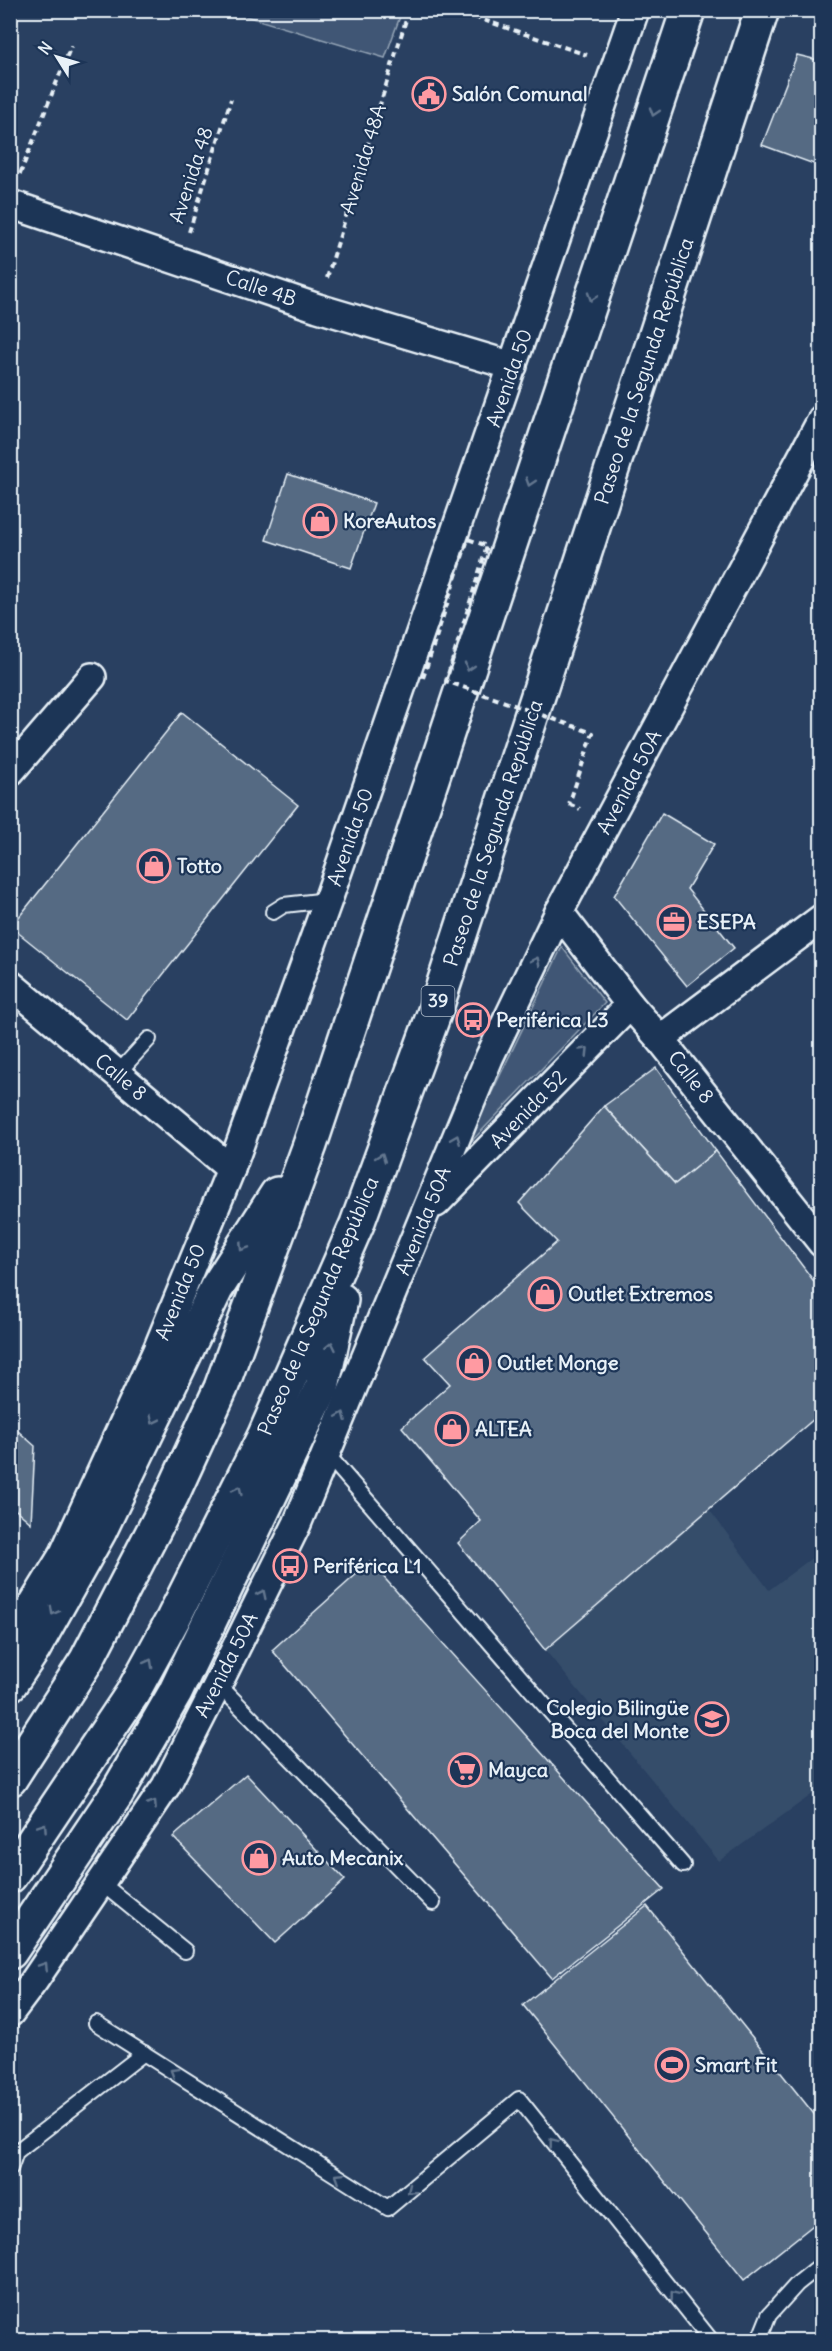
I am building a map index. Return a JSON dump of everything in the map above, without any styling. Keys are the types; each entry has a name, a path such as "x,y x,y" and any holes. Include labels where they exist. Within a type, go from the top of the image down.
{"highway":[{"path":"10,1779 86,1661 172,1495 221,1388 310,1145 686,10"},
{"name":"Paseo de la Segunda República","path":"10,1876 132,1694 173,1618 264,1437 357,1224 435,1011 762,10"},
{"path":"741,71 772,10"},
{"path":"10,1684 34,1648 99,1532 216,1289 310,1145"},
{"path":"10,1952 117,1793 175,1693 322,1387 357,1224"}],"street":[{"name":"Avenida 50","path":"10,1641 64,1552 157,1350 231,1169 328,900 635,10"},
{"name":"Calle 4B","path":"10,204 318,308 513,366"},
{"name":"Avenida 50A","path":"10,2013 34,1982 166,1786 218,1684 297,1524 489,1058 559,912 822,419"},
{"path":"10,772 92,677"},
{"name":"Calle 8","path":"559,912 630,1005 660,1039 822,1243"},
{"path":"660,1039 822,918"},
{"name":"Calle 8","path":"10,984 231,1169"},
{"name":"Avenida 52","path":"427,1213 630,1005"}],"lane":[{"path":"273,912 284,905 328,900"},
{"path":"117,1074 149,1039"},
{"path":"326,1453 684,1865"},
{"path":"218,1684 433,1903"},
{"path":"100,1882 185,1951"},
{"path":"96,2023 388,2208 519,2099 711,2340"},
{"path":"10,2169 16,2152 144,2053"},
{"path":"759,2340 769,2315 797,2284 821,2265"}],"path":[{"name":"Avenida 48A","path":"318,308 408,10"},
{"path":"454,10 616,66"},
{"path":"19,176 71,46"},
{"name":"Avenida 48","path":"179,261 231,99"},
{"path":"423,678 468,540 488,546 446,681 593,733 568,804"}],"shaded area":[{"path":"402,10 385,58 229,11"},
{"path":"562,947 605,1003 465,1148"},
{"name":"Colegio Bilingüe Boca del Monte","path":"708,1508 769,1590 821,1551 821,1788 719,1861 545,1650"}],"building":[{"path":"797,55 822,61 822,167 762,145"},
{"name":"KoreAutos","path":"288,474 374,503 351,568 266,540"},
{"name":"Totto","path":"182,712 298,805 127,1020 11,927"},
{"name":"ESEPA","path":"662,813 714,844 687,889 734,948 687,986 614,896"},
{"path":"656,1068 716,1151 675,1184 604,1106"},
{"path":"604,1106 675,1184 716,1151 822,1292 822,1412 545,1650 458,1543 481,1521 402,1427 450,1384 425,1357 557,1242 519,1203"},
{"path":"10,1424 35,1446 31,1523 10,1505"},
{"name":"Mayca","path":"370,1562 664,1889 552,1978 272,1650"},
{"name":"Auto Mecanix","path":"246,1774 345,1880 275,1943 173,1837"},
{"name":"Smart Fit","path":"647,1906 822,2124 822,2218 744,2280 523,2005"}],"place":[{"name":"Salón Comunal","path":"429,94"},
{"name":"KoreAutos","path":"320,521"},
{"name":"Totto","path":"154,866"},
{"name":"ESEPA","path":"674,922"},
{"name":"Periférica L3","path":"473,1020"},
{"name":"Outlet Extremos","path":"545,1294"},
{"name":"Outlet Monge","path":"474,1363"},
{"name":"ALTEA","path":"452,1429"},
{"name":"Periférica L1","path":"290,1566"},
{"name":"Colegio Bilingüe Boca del Monte","path":"712,1719"},
{"name":"Mayca","path":"465,1770"},
{"name":"Auto Mecanix","path":"259,1858"},
{"name":"Smart Fit","path":"672,2065"}]}
